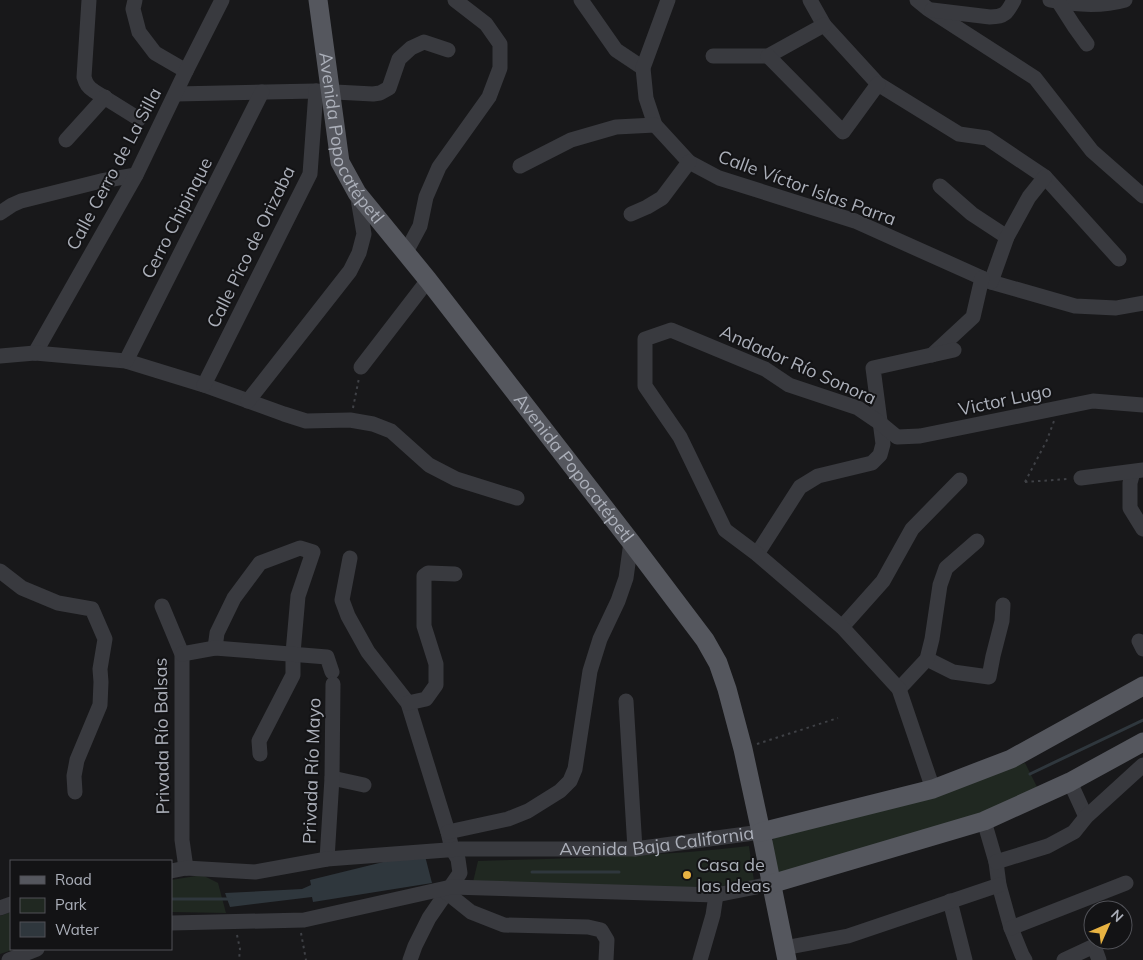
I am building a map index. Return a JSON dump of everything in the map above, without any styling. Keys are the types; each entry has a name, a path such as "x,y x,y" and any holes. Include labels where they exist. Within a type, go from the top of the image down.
{"main road":[{"name":"Avenida Popocatépetl","path":"318,0 323,91 340,162 357,193 428,280 631,542 705,640 718,663 743,749 786,954"},
{"name":"Avenida Baja California","path":"761,832 933,789 1011,758 1143,686"},
{"path":"771,884 984,822 1070,782 1143,742"}],"street":[{"path":"89,0 85,83 89,88 139,119"},
{"path":"136,0 133,8 139,32 155,53 186,72"},
{"name":"Calle Cerro de La Silla","path":"35,353 136,175 222,0"},
{"path":"406,252 420,226 426,197 439,167 489,97 500,68 500,44 486,24 456,0"},
{"path":"581,0 616,50 643,68"},
{"name":"Calle Víctor Islas Parra","path":"668,0 643,68 646,98 655,125 689,162 718,178 855,221 987,280 1075,306 1116,308 1143,303"},
{"path":"810,0 824,25 878,84 959,134 987,138 1045,177 1119,259"},
{"path":"922,5 997,17 1007,13 1014,0"},
{"path":"1054,1 1094,5 1125,0"},
{"path":"1054,1 1087,44"},
{"path":"922,5 1035,78 1092,151 1143,196"},
{"path":"713,56 768,56 824,25"},
{"path":"176,94 323,91 380,93 389,88 399,58 411,48 424,42 448,50"},
{"path":"768,56 843,132 878,84"},
{"name":"Calle Pico de Orizaba","path":"204,385 310,174 323,91"},
{"name":"Cerro Chipinque","path":"126,361 262,92"},
{"path":"66,140 105,97"},
{"path":"520,166 571,140 616,127 655,125"},
{"path":"631,214 648,207 662,198 689,162"},
{"path":"0,213 21,201 101,181 136,175"},
{"path":"932,355 973,317 987,280 1007,237 1029,197 1045,177"},
{"path":"940,186 972,214 1007,237"},
{"path":"248,401 350,271 359,254 364,234 357,193"},
{"path":"361,367 428,280"},
{"name":"Andador Río Sonora","path":"757,554 725,530 680,438 645,386 645,339 670,330 765,369 789,385 858,408 880,423"},
{"path":"933,789 899,688 842,627 757,554 800,488 818,476 872,463 880,455 883,444 873,368 954,350"},
{"path":"0,356 35,353 126,361 204,385 306,421 350,420 373,424 391,431 429,465 456,480 517,498"},
{"name":"Victor Lugo","path":"880,423 897,437 920,436 1093,401 1143,405"},
{"path":"1082,478 1138,471"},
{"path":"1138,471 1130,483 1130,508 1143,529"},
{"path":"842,627 883,580 912,529 960,480"},
{"path":"899,688 927,659 940,585 946,568 977,541"},
{"path":"448,832 508,819 522,814 560,791 570,781 575,769 590,672 600,640 618,601 626,578 631,542"},
{"path":"214,648 217,632 234,598 260,563 300,548 313,552 298,596 292,675 259,741 260,754"},
{"path":"350,558 342,600 348,616 368,652 408,703 452,849 458,859 460,874 429,918 410,960"},
{"path":"0,571 22,588 58,603 92,609 104,639 100,669 100,705 77,760 74,776 75,792"},
{"path":"408,703 426,699 436,685 436,664 424,626 424,576 428,573 455,574"},
{"path":"927,659 953,672 989,677 1002,621 1003,605"},
{"name":"Privada Río Balsas","path":"162,606 182,654 182,840 186,868"},
{"name":"Privada Río Mayo","path":"182,654 214,648 327,657 333,683 332,778 327,858"},
{"path":"626,701 635,849"},
{"path":"996,862 1048,846 1074,832 1086,816 1143,765"},
{"path":"332,778 364,785"},
{"path":"1070,782 1086,816"},
{"path":"984,822 996,862 999,885 1011,928 1024,957"},
{"name":"Avenida Baja California","path":"172,871 186,868 255,872 327,858 452,849 635,849 761,832"},
{"path":"1011,928 1126,883"},
{"path":"172,923 300,921 449,889 716,895 771,884"},
{"path":"786,954 848,936 999,885"},
{"path":"449,889 472,912 504,925 588,927 600,930 606,940 606,960"},
{"path":"700,960 713,915 716,895"},
{"path":"950,901 965,960"},
{"path":"1064,960 1094,946 1099,960"},
{"path":"9,960 34,950"}],"path":[{"path":"350,420 361,367"},
{"path":"1060,407 1047,440 1025,482 1082,478"},
{"path":"743,749 838,718"},
{"path":"300,921 306,960"},
{"path":"234,922 240,949 238,960"}],"green space":[{"path":"1025,763 1038,789 987,812 775,874 768,847 774,838 943,791"},
{"path":"749,846 754,881 710,888 473,882 478,861 647,855"},
{"path":"202,875 218,883 226,913 172,912 172,880"},
{"path":"10,912 10,950 12,950 0,954 0,916"}],"water":[{"path":"424,852 432,883 313,902 312,897 230,907 225,893 302,889 311,885 310,880"}],"waterway":[{"path":"1030,774 1143,720"},
{"path":"532,872 619,872"},
{"path":"172,899 231,899"}],"place":[{"name":"Casa de las Ideas","path":"687,875"}]}
